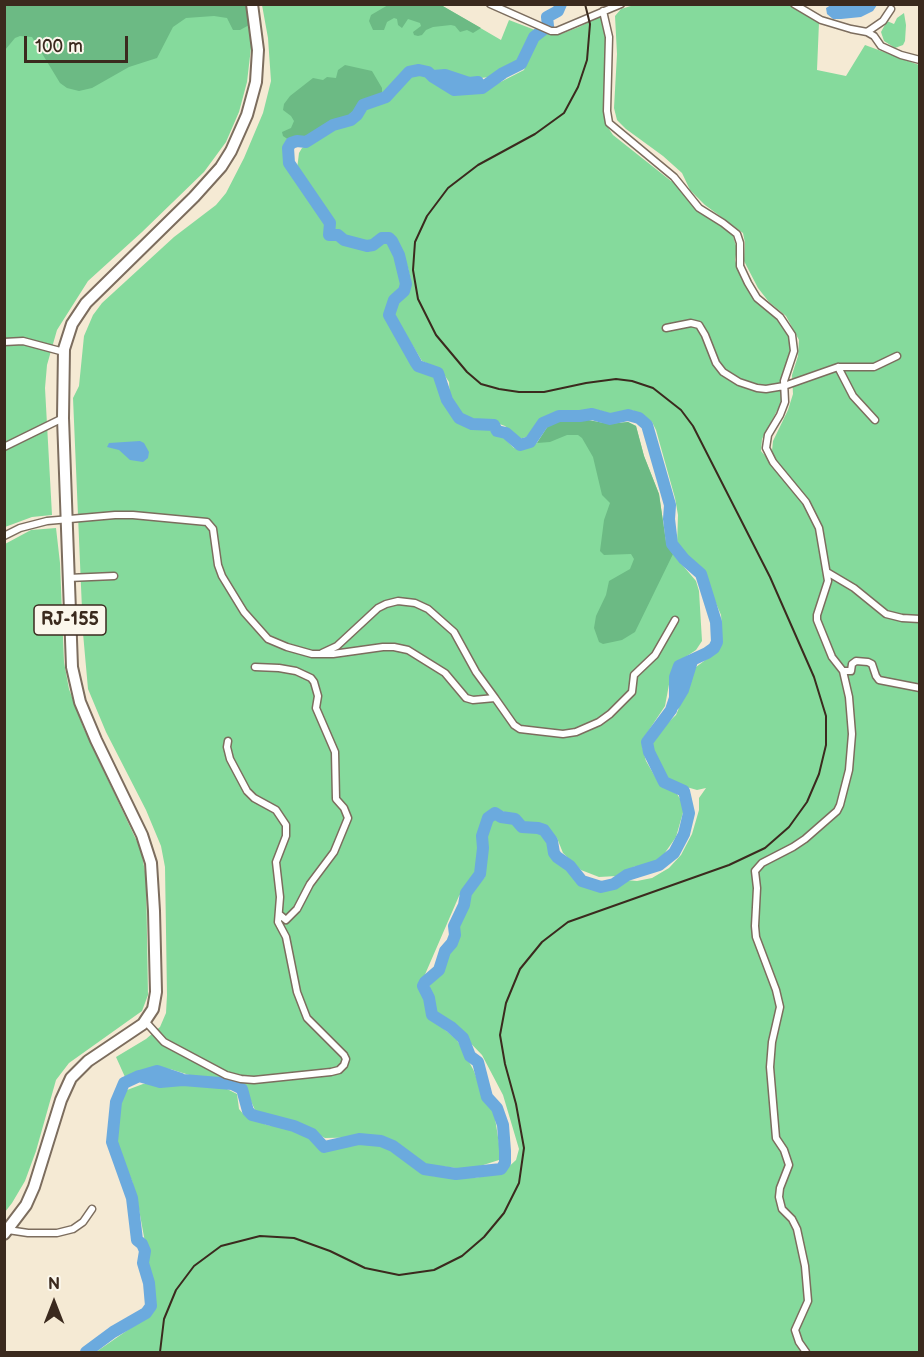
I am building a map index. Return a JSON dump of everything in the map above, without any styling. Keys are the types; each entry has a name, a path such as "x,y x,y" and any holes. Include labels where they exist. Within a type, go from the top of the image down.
{"main road":[{"name":"RJ-155","path":"145,1021 153,1009 156,992 151,862 142,836 80,702 72,667 63,418 64,352 68,334 82,308 194,196 231,151 247,115 257,74 258,50 252,4"},
{"path":"6,1232 26,1205 34,1187 60,1100 71,1078 83,1065 145,1021"}],"street":[{"path":"490,4 550,31 561,30 621,4"},
{"path":"794,4 820,20 867,32 881,46 920,60"},
{"path":"867,32 883,21 891,9"},
{"path":"603,11 609,37 607,111 609,123 674,177 699,208 737,234 740,243 740,266 748,283 758,298 780,317 792,334 794,351 785,376 785,402 780,416 768,435 766,448 773,462 796,488 819,528 828,581 817,620 832,657 843,671 849,697 852,734 849,770 837,811 793,847 762,863 755,872 758,888 756,938 776,990 780,1007 772,1042 770,1067 776,1138 784,1150 789,1165 780,1188 779,1203 797,1229 805,1266 808,1301 795,1330 806,1353"},
{"path":"666,328 691,323 699,325 716,363 723,372 747,386 766,389 784,386 838,367 874,368 897,356"},
{"path":"4,342 22,341 64,352"},
{"path":"838,367 853,396 875,420"},
{"path":"4,447 63,418"},
{"path":"4,536 34,524 133,514 207,522 213,529 218,565 222,576 244,612 268,639 287,647 317,654 383,647 408,650 445,673 466,698 473,700 495,698"},
{"path":"827,572 854,588 886,614 920,619"},
{"path":"68,579 114,576"},
{"path":"317,654 337,645 378,608 398,601 415,603 428,609 454,632 476,672 512,723 520,729 563,734 588,728 610,714 632,692 634,675 655,655 675,620"},
{"path":"843,671 851,671 852,664 856,661 868,662 872,664 879,680 920,688"},
{"path":"255,667 296,671 314,682 318,696 316,708 335,752 336,799 347,813 348,818 334,852 310,884 297,909 286,921 279,914"},
{"path":"145,1021 164,1042 226,1075 241,1079 254,1080 339,1070 346,1059 307,1018 295,983 286,938 279,922 280,890 276,862 286,836 286,825 276,810 254,798 243,785 230,759 228,741"},
{"path":"6,1232 57,1233 73,1229 83,1222 92,1209"}],"green space":[{"path":"5,5 246,5 252,39 247,82 239,112 226,142 204,172 88,281 57,330 47,365 45,388 52,515 32,517 5,527"},
{"path":"5,5 246,5 251,24 240,30 233,30 227,18 214,16 186,18 173,27 157,58 129,67 92,88 79,91 67,88 60,83 32,37 15,38 5,50"},
{"path":"262,5 441,5 501,40 509,20 535,30 520,60 490,77 471,79 450,73 434,73 416,67 406,69 385,94 361,102 349,116 330,121 310,135 289,140 285,147 285,161 291,175 312,201 326,224 327,237 366,249 385,241 391,244 397,257 402,285 391,300 386,316 414,365 435,374 443,399 454,419 473,428 491,429 514,448 519,449 537,443 548,426 556,421 588,420 609,424 628,422 636,426 644,456 659,494 666,542 696,581 699,591 702,641 696,650 675,664 665,706 643,739 642,746 646,761 660,785 677,794 683,803 684,809 676,837 662,857 652,863 633,867 617,876 599,877 581,870 563,853 557,838 546,828 525,822 514,814 496,810 488,811 483,817 477,837 476,872 459,896 420,986 429,1016 457,1040 474,1071 484,1100 491,1107 495,1118 500,1150 499,1160 477,1167 464,1169 423,1164 399,1146 372,1137 325,1138 297,1124 261,1114 255,1110 245,1088 228,1080 199,1078 170,1069 158,1068 148,1068 125,1077 116,1057 146,1039 160,1027 166,1013 165,867 161,846 146,810 106,732 88,689 83,633 73,398 79,386 84,336 93,315 102,303 174,237 216,205 226,193 244,158 263,113 271,81 268,38"},
{"path":"388,5 441,5 481,28 473,33 467,30 460,32 451,25 433,27 418,36 413,32 421,26 420,23 408,19 402,28 394,18 387,22 384,30 373,30 369,21 371,15"},
{"path":"634,5 791,5 819,22 817,70 846,76 865,45 919,65 919,1352 96,1352 148,1316 153,1303 153,1286 138,1204 132,1181 116,1144 119,1106 122,1095 127,1090 143,1084 223,1087 237,1094 239,1109 245,1116 267,1125 290,1128 311,1137 322,1150 333,1150 346,1144 375,1144 388,1147 418,1170 432,1176 474,1178 502,1173 516,1160 519,1149 503,1095 482,1055 454,1026 436,1014 429,989 445,964 447,953 456,940 468,897 485,877 487,848 484,835 491,819 496,817 502,821 511,820 518,829 525,832 542,832 548,840 553,857 571,869 581,884 600,890 616,889 625,880 637,881 652,878 669,868 681,855 692,834 699,810 699,798 706,788 697,790 669,782 661,772 650,745 655,735 676,715 696,667 719,650 721,615 703,573 685,558 677,546 678,515 675,498 652,422 632,410 612,414 594,409 567,411 547,417 530,436 519,439 505,426 491,421 472,420 460,414 450,397 449,382 445,376 435,367 422,361 394,315 394,305 408,291 411,281 398,241 390,235 384,235 367,243 335,232 329,214 297,169 302,148 329,129 353,121 367,109 383,102 412,74 423,73 452,93 481,92 524,70 537,38 543,32 561,34 603,15 606,47 604,102 606,123 609,129 613,135 675,182 702,213 732,233 737,249 735,260 740,275 754,300 777,319 790,337 790,350 781,379 780,405 762,439 761,451 767,458 772,451 773,441 793,394 792,375 798,356 799,340 786,316 769,302 758,288 744,261 743,233 705,205 690,190 682,173 617,120 614,108 617,54 615,16 621,9"},
{"path":"904,13 905,41 903,45 895,48 884,41 881,32 887,21 894,24 897,18"},
{"path":"345,65 372,71 382,88 382,95 361,102 349,116 330,121 310,135 289,140 283,136 282,132 291,128 294,121 283,110 290,96 313,78 323,80 327,77 336,78 338,70"},
{"path":"588,420 609,424 628,422 636,426 644,456 659,494 666,542 673,554 635,632 622,640 603,644 599,642 594,628 596,616 606,595 609,581 630,569 634,559 631,554 604,555 600,551 604,520 610,503 602,495 593,457 582,438 578,435 567,435 550,442 537,443 548,426 556,421"},
{"path":"56,528 60,563 64,662 69,689 83,727 141,850 146,877 148,995 142,1011 69,1063 56,1080 25,1181 5,1212 5,544 31,530"}],"water":[{"path":"831,5 877,5 873,11 861,17 833,19 827,14 826,8"},
{"path":"140,441 144,443 149,452 148,458 143,462 130,460 119,450 107,447 109,443"}],"waterway":[{"path":"86,1352 113,1332 146,1313 151,1306 149,1283 143,1263 145,1251 137,1240 132,1198 112,1142 116,1102 124,1083 139,1076 160,1082 183,1080 232,1084 242,1089 248,1111 252,1115 294,1126 312,1134 324,1147 359,1139 381,1141 393,1146 424,1169 456,1174 501,1169 505,1163 503,1125 497,1108 487,1097 478,1062 470,1056 463,1038 432,1015 429,998 423,986 439,970 445,951 455,935 454,926 464,905 466,893 480,874 482,836 488,818 495,813 501,817 515,819 522,827 544,830 552,841 557,857 570,866 582,881 601,887 614,884 627,875 659,865 674,853 684,834 689,813 684,791 664,782 649,752 647,742 671,710 675,698 675,677 679,666 714,648 717,642 716,622 701,574 672,544 670,505 647,425 639,418 628,415 610,419 592,414 559,416 543,423 530,442 520,445 506,433 497,431 494,425 472,424 459,418 447,400 438,373 418,366 389,315 394,300 404,291 406,284 399,255 392,241 389,238 382,238 373,245 367,246 344,240 338,235 329,235 330,223 289,163 288,148 291,143 306,142 333,125 351,120 363,105 386,97 409,72 419,70 428,72 454,90 482,88 521,64 534,37 548,26 547,17 558,11 561,4"},
{"path":"433,76 445,75 469,83 478,82"},
{"path":"674,705 683,690 692,661"},
{"path":"140,1076 157,1071 181,1079"}],"railway":[{"path":"160,1352 164,1319 176,1290 194,1266 221,1246 260,1236 294,1238 330,1251 365,1268 399,1275 434,1270 462,1256 484,1237 504,1213 519,1183 524,1148 500,1035 506,1003 520,969 542,942 568,922 729,865 765,848 789,827 807,802 819,774 826,745 826,716 814,677 770,577 693,426 681,410 653,388 632,381 616,379 544,392 519,392 481,384 467,372 436,335 418,299 413,270 415,242 427,216 448,188 478,165 535,134 564,113 578,87 587,60 590,24 585,4"}]}
